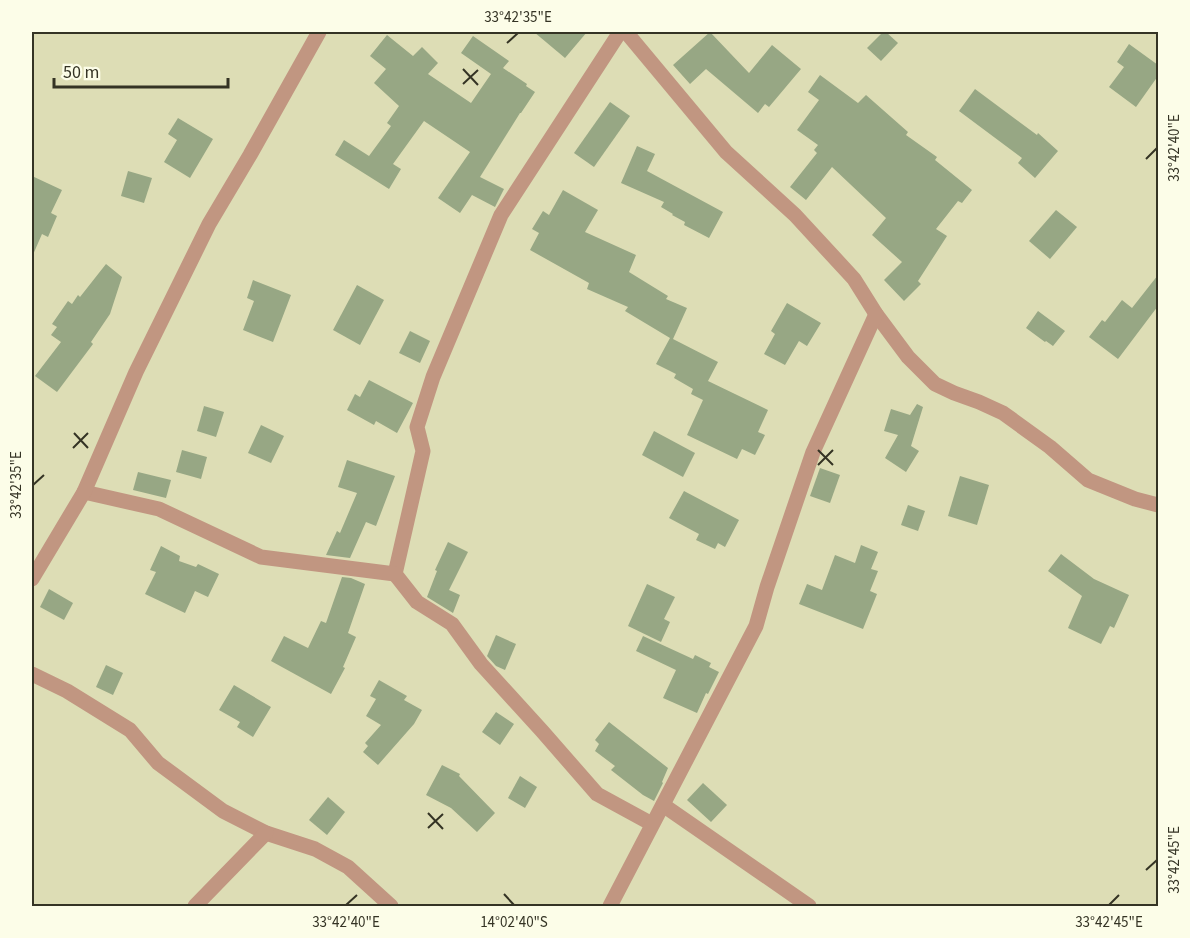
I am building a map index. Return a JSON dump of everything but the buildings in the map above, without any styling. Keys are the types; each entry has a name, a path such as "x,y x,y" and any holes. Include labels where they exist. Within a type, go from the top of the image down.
{"street":[{"path":"32,579 84,492 136,372 209,224 319,32"},
{"path":"395,574 423,451 417,427 433,377 501,215 620,32"},
{"path":"626,32 726,152 795,215 854,279 876,314 908,357 935,384 1003,413 1050,447 1088,480 1158,505"},
{"path":"610,906 756,626 766,587 813,452 876,314"},
{"path":"84,492 159,509 261,557 395,574 417,602 452,624 481,664 597,794 652,824"},
{"path":"32,674 67,691 130,730 158,763 223,811 266,833 315,849 348,867 391,906"},
{"path":"663,805 809,906"},
{"path":"195,906 266,833"}]}
